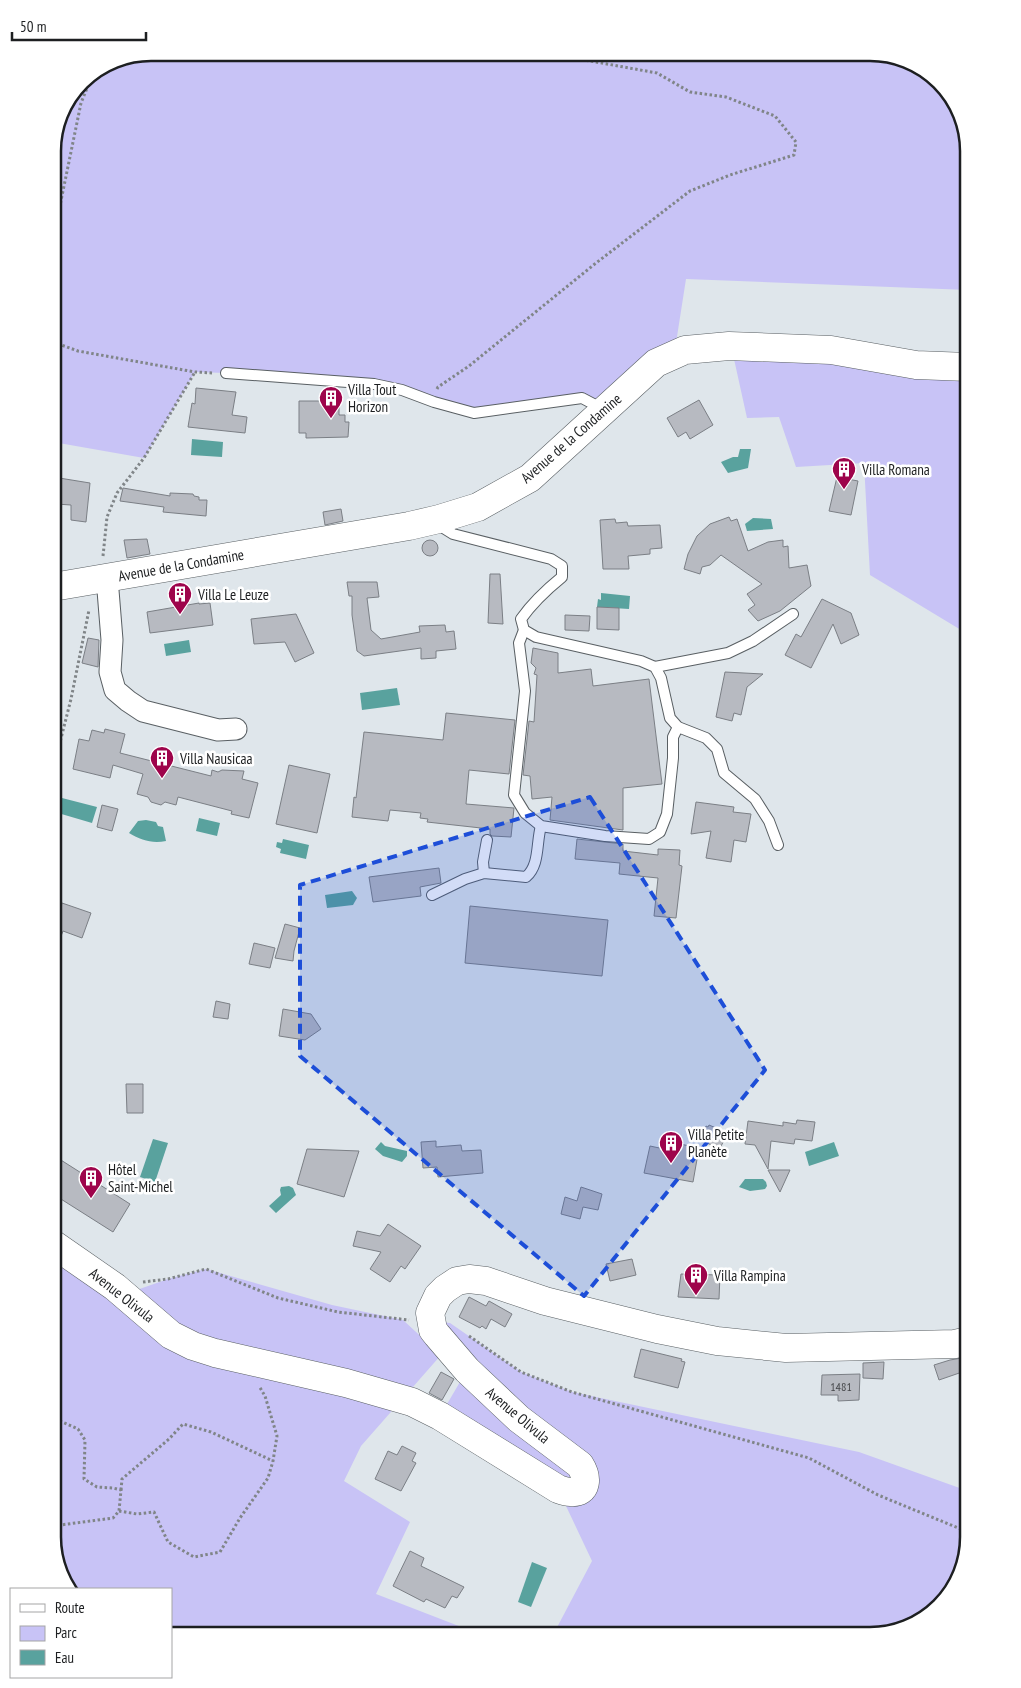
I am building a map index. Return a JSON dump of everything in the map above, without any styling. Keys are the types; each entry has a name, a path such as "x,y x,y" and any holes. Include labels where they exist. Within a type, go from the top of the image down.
{"street":[{"name":"Avenue de la Condamine","path":"61,586 409,526 478,507 530,478 656,363 685,350 729,346 831,350 916,365 960,367"},
{"path":"101,579 112,640 110,672 115,690 128,702 143,711 218,730 236,729"},
{"name":"Avenue Olivula","path":"61,1250 115,1287 172,1334 193,1346 244,1360 371,1389 412,1402 440,1416 558,1489 570,1493 584,1487 586,1481 585,1473 580,1465 519,1419 495,1396 468,1370 437,1335 431,1322"},
{"path":"431,1322 430,1313 433,1305 445,1289 457,1281 469,1279 486,1281 545,1301 657,1329 717,1341 786,1348 960,1343"}],"lane":[{"path":"226,373 374,384 402,390 434,402 474,413 582,398 603,410"},
{"path":"439,519 445,529 453,534 551,559 562,566 562,577 531,604 521,619 524,630 519,643 525,691 514,795 525,813 541,826 606,836 649,840 660,832 667,814 672,738 678,727"},
{"path":"524,630 536,636 642,661 655,667 728,653 753,641 793,614"},
{"path":"655,667 661,678 670,718 678,727 706,738 717,749 724,773 755,798 769,821 778,845"},
{"path":"432,895 465,879 484,873 526,877 532,872 535,865 538,835 541,826"},
{"path":"484,873 483,862 487,840"}],"path":[{"path":"434,402 438,387 469,366 596,263 690,191 730,175 794,155 796,142 775,116 726,97 690,92 657,73 591,61"},
{"path":"61,201 81,103 86,90"},
{"path":"61,345 78,351 195,372 226,373"},
{"path":"61,740 72,699 78,659 101,579 108,517 117,493 144,458 195,372"},
{"path":"115,1287 168,1279 206,1268 278,1298 338,1312 431,1322"},
{"path":"466,1334 521,1372 572,1392 809,1458 878,1496 960,1529"},
{"path":"119,1511 137,1514 154,1512 168,1542 194,1557 220,1552 240,1518 268,1478 277,1436 265,1396 244,1360"},
{"path":"61,1422 78,1429 85,1440 84,1479 97,1487 121,1490"},
{"path":"61,1525 113,1518 119,1511 122,1479 169,1439 183,1424 211,1432 273,1461"}],"highlighted area":[{"path":"590,797 765,1070 584,1296 300,1056 300,885"}],"green space":[{"path":"145,61 876,61 899,66 920,76 945,101 955,122 960,151 960,290 686,279 676,343 595,402 582,398 474,413 402,390 226,373 195,372 144,458 61,443 61,145 64,128 76,101 96,80 122,66"},
{"path":"734,359 832,364 960,378 960,629 870,575 864,463 796,467 779,417 747,418"},
{"path":"61,1263 114,1298 168,1279 206,1269 332,1305 403,1320 441,1355 361,1446 344,1481 410,1522 376,1594 461,1627 172,1627 172,1588 77,1588 66,1566 61,1543"},
{"path":"431,1321 450,1323 521,1372 572,1392 859,1452 960,1488 959,1549 953,1571 941,1592 920,1612 899,1622 876,1627 557,1627 592,1561 558,1489 440,1416 467,1370"}],"water":[{"path":"192,439 223,442 222,457 191,455"},
{"path":"740,449 751,449 748,468 728,473 721,462 738,457"},
{"path":"753,518 771,519 773,529 747,531 745,524"},
{"path":"601,593 630,596 629,609 597,607 598,599 601,600"},
{"path":"189,640 191,652 166,656 164,644"},
{"path":"397,688 400,705 362,710 360,693"},
{"path":"62,798 97,807 92,823 61,814"},
{"path":"199,818 220,823 217,836 196,831"},
{"path":"138,821 156,822 158,826 163,827 166,841 147,841 129,833"},
{"path":"283,839 309,845 306,859 280,853 281,849 276,847 277,842 282,843"},
{"path":"352,891 357,898 353,905 327,908 325,895"},
{"path":"153,1139 168,1143 155,1182 140,1177"},
{"path":"381,1142 385,1146 407,1151 407,1156 402,1162 383,1156 375,1149"},
{"path":"834,1142 839,1156 809,1166 805,1152"},
{"path":"745,1179 763,1179 767,1186 765,1189 750,1191 739,1187"},
{"path":"289,1186 293,1188 296,1195 276,1213 269,1206 281,1195 281,1187"},
{"path":"532,1562 547,1568 531,1607 518,1602"}],"building":[{"path":"196,388 236,392 232,415 247,417 245,433 188,427 192,403 195,404"},
{"path":"699,400 713,425 690,439 686,432 678,437 667,418"},
{"path":"299,401 339,401 339,415 345,415 345,422 349,422 348,437 306,438 306,433 299,433"},
{"name":"Villa Romana","path":"837,477 858,481 851,515 829,511"},
{"path":"61,478 90,483 86,522 71,520 71,505 61,504"},
{"path":"123,488 170,496 170,493 193,494 199,497 199,500 207,500 206,516 163,512 164,507 120,501"},
{"path":"341,509 343,521 325,525 323,512"},
{"path":"729,517 731,521 737,519 748,551 768,542 783,540 783,547 788,546 789,568 807,565 811,586 780,611 758,621 748,610 755,605 747,594 762,584 721,555 710,565 702,567 700,574 684,569 688,554 697,536 710,524"},
{"path":"615,519 616,523 627,522 628,526 660,525 662,548 650,549 650,554 628,556 629,569 603,569 600,520"},
{"path":"147,539 150,554 127,558 124,540"},
{"path":"427,540 433,540 438,545 436,554 427,556 422,551 422,545"},
{"path":"490,574 500,574 503,624 488,623"},
{"path":"347,582 377,582 379,597 367,598 371,630 381,639 420,632 419,626 445,625 446,632 454,631 456,649 436,651 436,658 421,659 421,648 364,656 357,651 352,615 352,596 349,596"},
{"path":"822,599 851,613 859,635 841,644 833,624 811,668 785,655 796,634 801,637"},
{"name":"Villa Le Leuze","path":"199,603 210,603 213,625 150,633 147,612"},
{"path":"597,607 619,608 619,630 597,629"},
{"path":"296,614 314,653 295,662 285,642 254,644 251,619"},
{"path":"565,615 590,616 589,631 565,630"},
{"path":"88,638 99,640 98,667 82,663"},
{"path":"533,648 558,653 558,673 591,669 593,686 649,679 662,784 623,788 623,830 550,820 552,797 532,799 530,776 523,775 529,721 534,722 537,675 534,674 536,668 531,663"},
{"path":"725,672 763,674 747,687 741,715 734,713 732,721 716,717"},
{"path":"446,713 515,720 509,774 469,770 466,804 514,808 511,837 492,836 490,829 427,822 428,819 420,818 421,813 390,810 388,821 352,817 364,732 443,740"},
{"path":"105,729 125,734 120,753 211,776 212,770 218,772 222,770 244,771 242,779 258,783 249,818 231,814 232,811 178,797 176,805 165,802 161,805 151,802 148,797 137,794 143,774 113,765 110,778 73,769 79,739 89,741 92,730 104,733"},
{"path":"289,765 330,774 317,833 276,824"},
{"path":"696,802 734,807 733,812 751,814 746,842 734,840 731,862 706,858 711,831 691,834"},
{"path":"102,805 118,809 112,831 97,827"},
{"path":"577,839 623,844 623,851 658,855 658,849 680,850 679,865 682,866 676,918 654,916 658,878 619,874 620,863 575,859"},
{"path":"439,868 441,883 420,887 421,896 373,902 369,877"},
{"path":"62,903 91,913 82,938 63,931 61,936"},
{"path":"470,906 608,920 602,976 465,963"},
{"path":"285,924 300,928 293,961 275,958"},
{"path":"254,943 275,948 270,968 249,964"},
{"path":"216,1001 230,1004 228,1019 213,1017"},
{"path":"283,1009 311,1014 321,1029 305,1040 279,1036"},
{"path":"126,1084 143,1084 143,1113 127,1113"},
{"path":"797,1120 815,1122 812,1141 795,1139 794,1144 771,1141 768,1169 755,1145 745,1144 748,1121 783,1126 783,1122 796,1124"},
{"path":"709,1125 728,1133 720,1148 701,1141 706,1126 708,1127"},
{"path":"436,1141 436,1147 461,1145 462,1151 481,1150 483,1173 438,1177 437,1167 423,1168 421,1142"},
{"name":"Villa Petite Planète","path":"666,1141 699,1148 693,1182 644,1173 650,1146 664,1149"},
{"path":"307,1149 359,1151 344,1197 297,1184"},
{"name":"Hôtel Saint-Michel","path":"61,1160 130,1204 113,1232 61,1199"},
{"path":"768,1170 790,1170 780,1192"},
{"path":"581,1187 602,1194 598,1210 583,1207 580,1219 561,1214 565,1197 577,1201"},
{"path":"388,1224 421,1246 405,1269 401,1266 390,1282 370,1269 381,1252 353,1246 357,1231 380,1236"},
{"path":"632,1259 636,1275 610,1281 606,1264"},
{"path":"681,1274 720,1275 719,1299 678,1297"},
{"path":"469,1297 486,1306 489,1301 512,1314 505,1327 491,1319 486,1329 482,1326 480,1328 459,1317"},
{"path":"641,1349 682,1359 681,1361 685,1362 678,1388 634,1377"},
{"path":"960,1358 960,1373 939,1380 934,1365"},
{"path":"884,1362 883,1379 863,1378 863,1363"},
{"path":"441,1372 454,1379 442,1400 429,1393"},
{"path":"860,1374 859,1400 838,1401 838,1395 821,1395 822,1375"},
{"path":"402,1446 416,1453 412,1461 416,1463 401,1491 375,1479 388,1451 397,1455"},
{"path":"410,1551 424,1558 421,1566 464,1587 457,1598 452,1596 445,1608 426,1599 424,1602 393,1586"}],"place":[{"name":"Villa Tout Horizon","path":"331,419"},
{"name":"Villa Romana","path":"844,490"},
{"name":"Villa Le Leuze","path":"180,615"},
{"name":"Villa Nausicaa","path":"162,779"},
{"name":"Villa Petite Planète","path":"671,1164"},
{"name":"Hôtel Saint-Michel","path":"91,1199"},
{"name":"Villa Rampina","path":"696,1296"}]}
